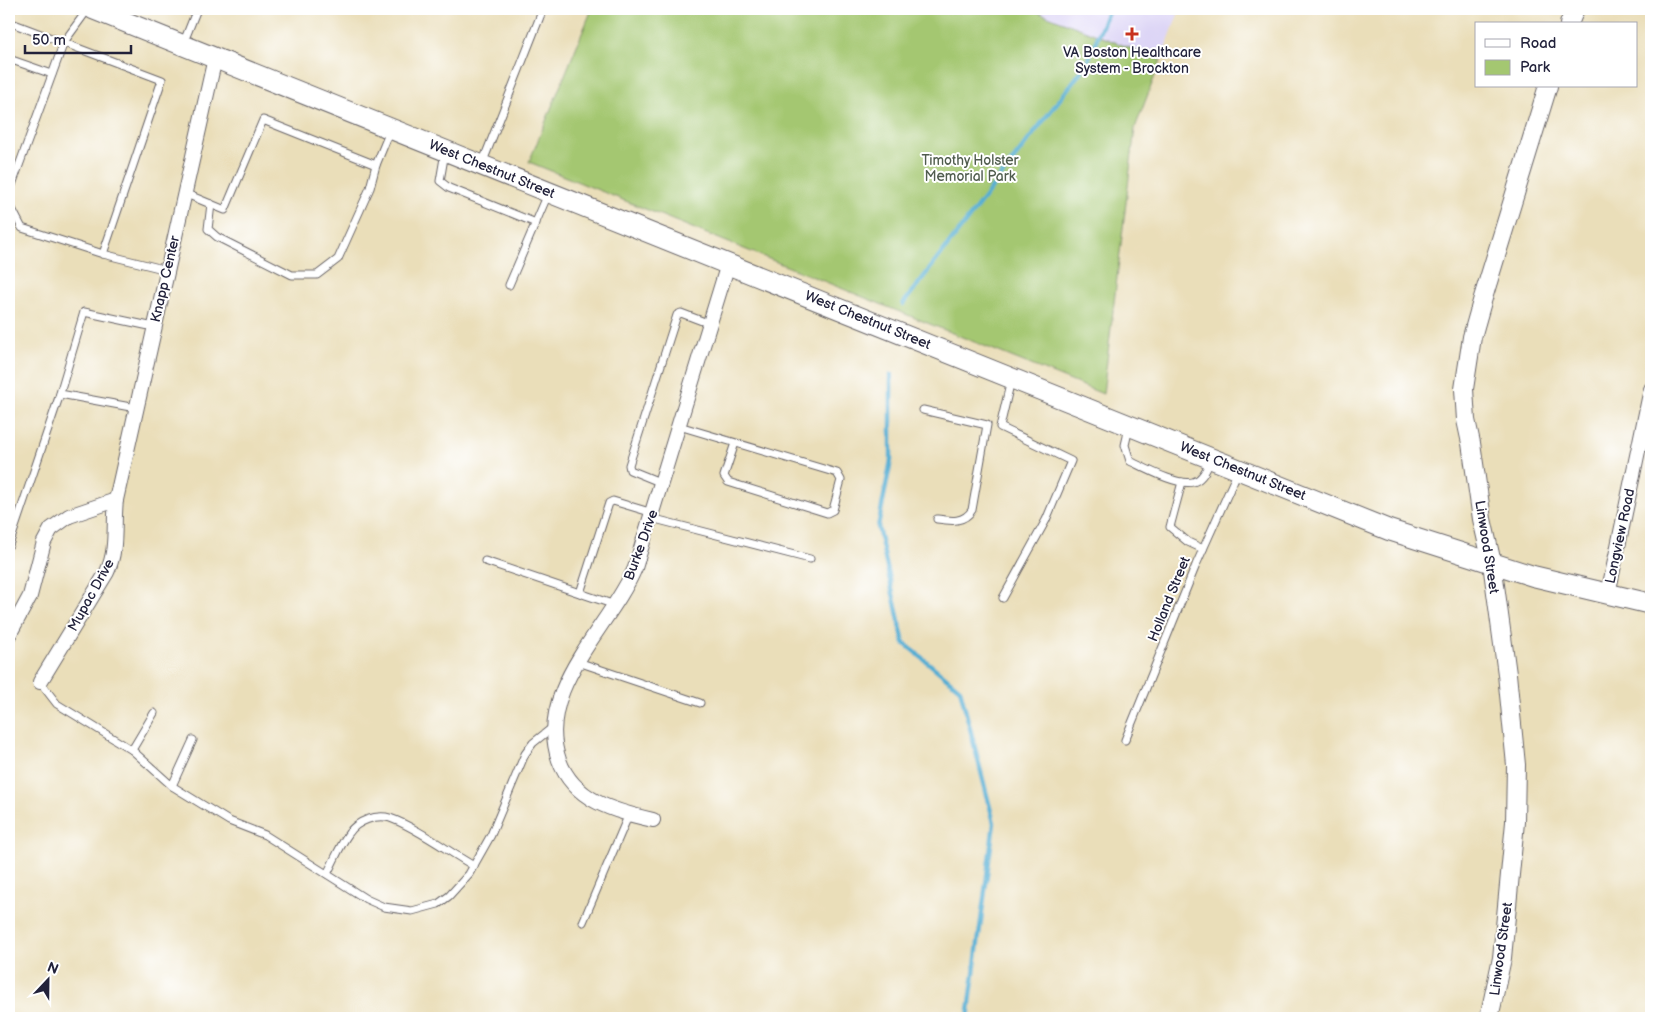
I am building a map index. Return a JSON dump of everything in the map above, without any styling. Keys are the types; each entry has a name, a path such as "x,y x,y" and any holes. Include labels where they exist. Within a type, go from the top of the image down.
{"main road":[{"name":"West Chestnut Street","path":"93,9 1415,540 1492,564 1651,604"}],"street":[{"path":"1570,22 1575,9"},
{"name":"Knapp Center","path":"116,500 215,58"},
{"name":"Linwood Street","path":"1489,1018 1502,958 1515,822 1514,736 1492,564 1482,519 1472,443 1466,420 1464,389 1472,337 1482,298 1547,88"},
{"name":"Burke Drive","path":"653,820 600,805 577,788 562,767 554,742 553,727 562,690 631,578 662,483 728,264"},
{"name":"Longview Road","path":"1608,594 1651,389"},
{"path":"9,635 30,596 44,542 51,529 69,516 116,500"},
{"name":"Mupac Drive","path":"40,682 112,561 115,548 113,526 116,500"}],"lane":[{"path":"9,193 64,42 88,9"},
{"path":"183,45 197,9"},
{"path":"482,165 543,9"},
{"path":"9,22 162,80 103,254"},
{"path":"9,59 52,74"},
{"path":"184,193 225,210 263,120 376,165"},
{"path":"210,204 208,230 216,237 292,275 317,275 338,259 370,188 376,165 392,128"},
{"path":"445,150 440,181 449,188 536,223"},
{"path":"509,285 549,192"},
{"path":"9,203 22,228 103,254 167,270"},
{"path":"9,545 60,394 84,312 154,327"},
{"path":"662,483 630,470 629,465 678,315 681,314 710,324"},
{"path":"1000,427 1011,378"},
{"path":"60,394 136,408"},
{"path":"923,410 1000,427 1071,461 1046,520 1003,598"},
{"path":"937,519 960,520 968,516 972,510 987,425"},
{"path":"679,426 837,473 841,480 833,510 827,513 728,482 724,476 735,443"},
{"path":"1130,426 1125,445 1130,461 1182,482 1194,482 1201,477 1212,458"},
{"name":"Holland Street","path":"1125,740 1239,469"},
{"path":"1182,482 1170,527 1188,542 1204,549"},
{"path":"580,593 609,503 613,501 652,515 810,559"},
{"path":"485,561 615,604"},
{"path":"578,662 700,703"},
{"path":"40,682 57,704 132,750 172,786 229,821 265,835 366,899 384,906 412,911 425,909 449,896 474,866 491,835 525,754 533,743 553,727"},
{"path":"132,750 154,713"},
{"path":"172,786 193,740"},
{"path":"583,922 629,814"},
{"path":"327,874 349,832 357,825 372,818 381,817 401,824 474,866"}],"shaded area":[{"name":"VA Boston Healthcare System - Brockton","path":"1028,9 1180,9 1161,60"}],"green space":[{"name":"Timothy Holster Memorial Park","path":"592,9 1030,9 1161,60 1135,128 1103,394 529,162"}],"waterway":[{"path":"903,304 1086,65 1109,9"},
{"path":"891,375 891,460 878,527 904,643 960,689 994,823 968,1018"}],"place":[{"name":"VA Boston Healthcare System - Brockton","path":"1132,34"}]}
